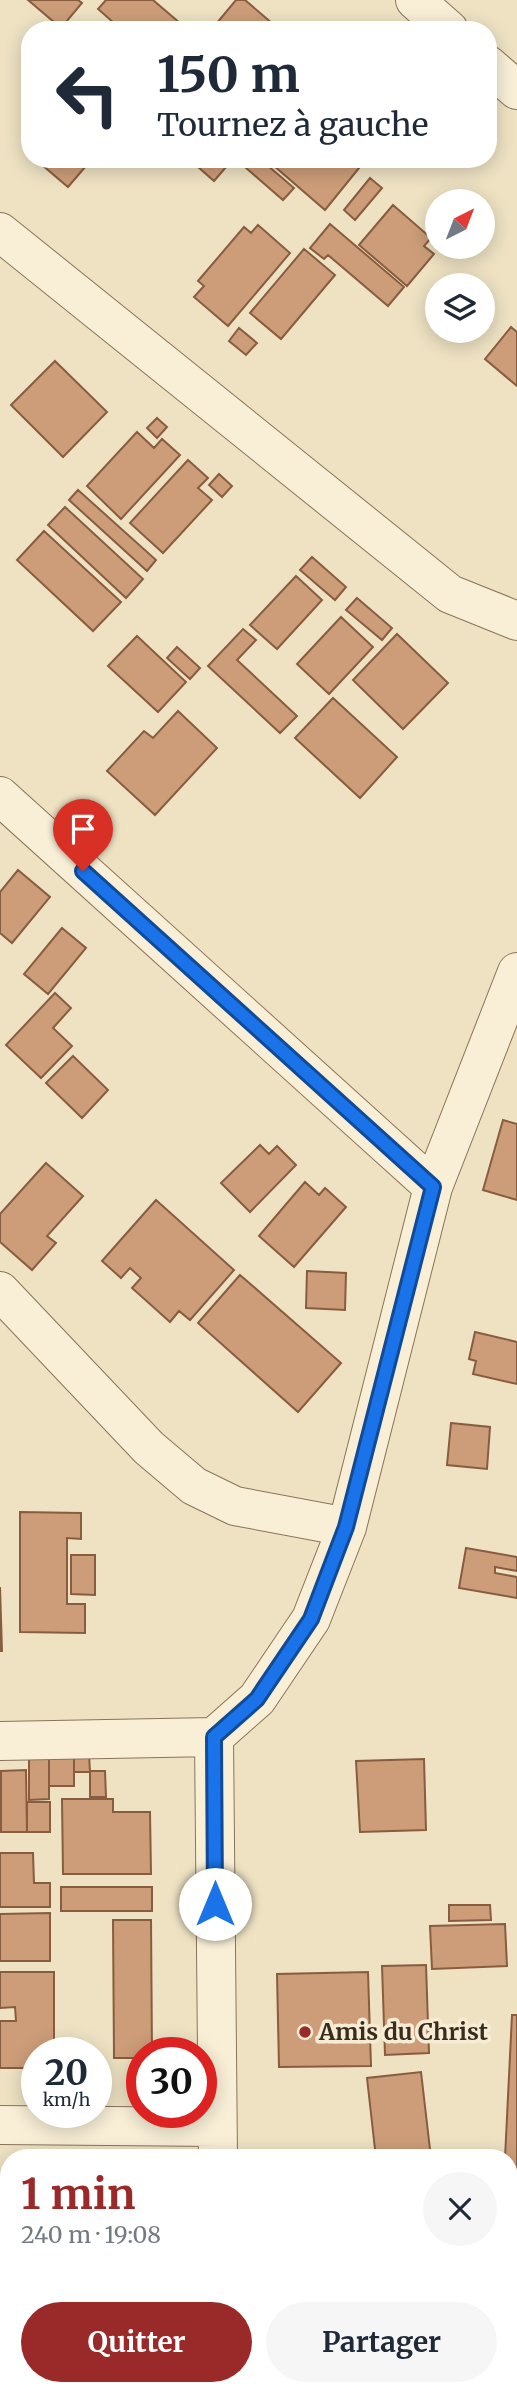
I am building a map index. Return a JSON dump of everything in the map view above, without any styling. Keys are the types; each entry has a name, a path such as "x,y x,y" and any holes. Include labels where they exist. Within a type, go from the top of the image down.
{"street":[{"path":"415,0 439,21"},
{"path":"497,73 517,90"},
{"path":"0,232 450,594 517,621"},
{"path":"0,796 433,1187"},
{"path":"0,1741 214,1737 257,1699 311,1619 346,1527 433,1187 517,972"},
{"path":"0,1291 149,1448 194,1486 235,1506 346,1527"},
{"path":"0,2126 217,2142 214,1737"}],"building":[{"path":"28,0 78,0 82,3 67,21 53,21"},
{"path":"106,0 153,0 178,21 112,21 98,9"},
{"path":"236,0 245,0 270,21 218,21"},
{"path":"46,168 84,168 68,187"},
{"path":"199,168 225,168 214,181"},
{"path":"246,168 271,168 294,188 283,200"},
{"path":"276,168 359,168 325,210"},
{"path":"370,178 382,188 355,220 344,210"},
{"path":"393,205 425,233 425,259 430,259 407,286 359,245"},
{"path":"330,224 404,287 388,306 328,255 324,259 310,248"},
{"path":"258,225 290,253 228,326 194,297 204,286 198,281 244,227 251,233"},
{"path":"304,249 335,275 281,339 250,313"},
{"path":"511,327 517,332 517,386 485,359"},
{"path":"239,328 257,343 246,355 229,341"},
{"path":"55,361 107,412 63,457 11,405"},
{"path":"157,418 167,427 157,438 147,428"},
{"path":"137,432 154,448 162,439 180,455 121,519 87,486"},
{"path":"188,460 208,478 198,488 212,500 163,553 130,523"},
{"path":"219,474 232,486 222,497 209,485"},
{"path":"78,490 156,560 147,571 69,500"},
{"path":"65,507 143,579 126,598 48,525"},
{"path":"44,531 121,602 93,631 17,560"},
{"path":"312,557 346,587 335,600 300,570"},
{"path":"296,576 322,600 277,649 250,625"},
{"path":"357,598 392,628 382,640 346,610"},
{"path":"341,617 373,647 329,694 297,664"},
{"path":"243,629 256,640 237,660 297,716 280,733 208,666"},
{"path":"397,634 448,683 403,729 353,680"},
{"path":"137,636 186,682 158,712 108,666"},
{"path":"177,647 200,668 190,679 167,658"},
{"path":"333,698 397,757 360,798 295,738"},
{"path":"178,711 217,748 155,815 107,771 144,731 153,738"},
{"path":"18,870 50,897 12,943 0,933 0,892"},
{"path":"62,928 86,948 48,994 24,974"},
{"path":"55,993 71,1008 53,1028 72,1046 41,1078 6,1045"},
{"path":"73,1056 108,1090 82,1118 46,1083"},
{"path":"503,1120 517,1124 517,1200 483,1190"},
{"path":"260,1145 269,1154 277,1146 296,1165 250,1212 221,1183"},
{"path":"46,1163 83,1196 47,1236 56,1243 32,1270 0,1242 0,1214"},
{"path":"305,1182 319,1195 325,1188 346,1207 294,1267 259,1236"},
{"path":"156,1200 234,1270 190,1320 179,1311 170,1322 132,1288 141,1278 130,1268 121,1278 102,1261"},
{"path":"307,1271 346,1273 345,1310 306,1308"},
{"path":"240,1275 341,1363 298,1412 198,1323"},
{"path":"475,1332 517,1342 517,1384 473,1374 476,1361 469,1359"},
{"path":"451,1423 490,1427 487,1469 447,1465"},
{"path":"20,1512 81,1513 81,1539 67,1538 67,1604 85,1604 85,1633 20,1632"},
{"path":"466,1548 517,1557 517,1571 495,1567 495,1573 517,1577 517,1598 459,1588"},
{"path":"71,1555 95,1555 95,1595 71,1594"},
{"path":"0,1587 2,1651 0,1651"},
{"path":"29,1754 49,1754 49,1799 29,1800"},
{"path":"49,1754 74,1754 74,1786 49,1786"},
{"path":"74,1754 89,1754 90,1772 74,1772"},
{"path":"424,1759 426,1830 360,1832 356,1761"},
{"path":"26,1770 27,1832 1,1832 1,1771"},
{"path":"90,1771 105,1771 106,1797 90,1797"},
{"path":"62,1799 113,1799 113,1812 150,1812 151,1874 63,1874"},
{"path":"27,1802 50,1802 50,1832 27,1832"},
{"path":"0,1853 33,1853 34,1883 50,1883 50,1907 0,1907"},
{"path":"61,1887 152,1887 152,1911 61,1911"},
{"path":"449,1905 490,1905 491,1920 449,1921"},
{"path":"50,1913 50,1961 0,1961 0,1914"},
{"path":"113,1920 151,1920 152,2037 126,2037 126,2058 114,2058"},
{"path":"505,1924 507,1966 432,1969 430,1926"},
{"path":"426,1965 429,2053 385,2055 382,1966"},
{"path":"0,1972 54,1972 54,2037 21,2037 21,2068 0,2068 0,2021 16,2021 15,2007 0,2008"},
{"path":"368,1972 371,2066 279,2067 277,1974"},
{"path":"512,2015 517,2015 517,2149 505,2149"},
{"path":"421,2072 430,2149 375,2149 367,2078"}],"place":[{"name":"Amis du Christ","path":"305,2032"}],"route":[{"path":"83,871 433,1187 346,1527 311,1619 257,1699 214,1737 215,1904"}]}
